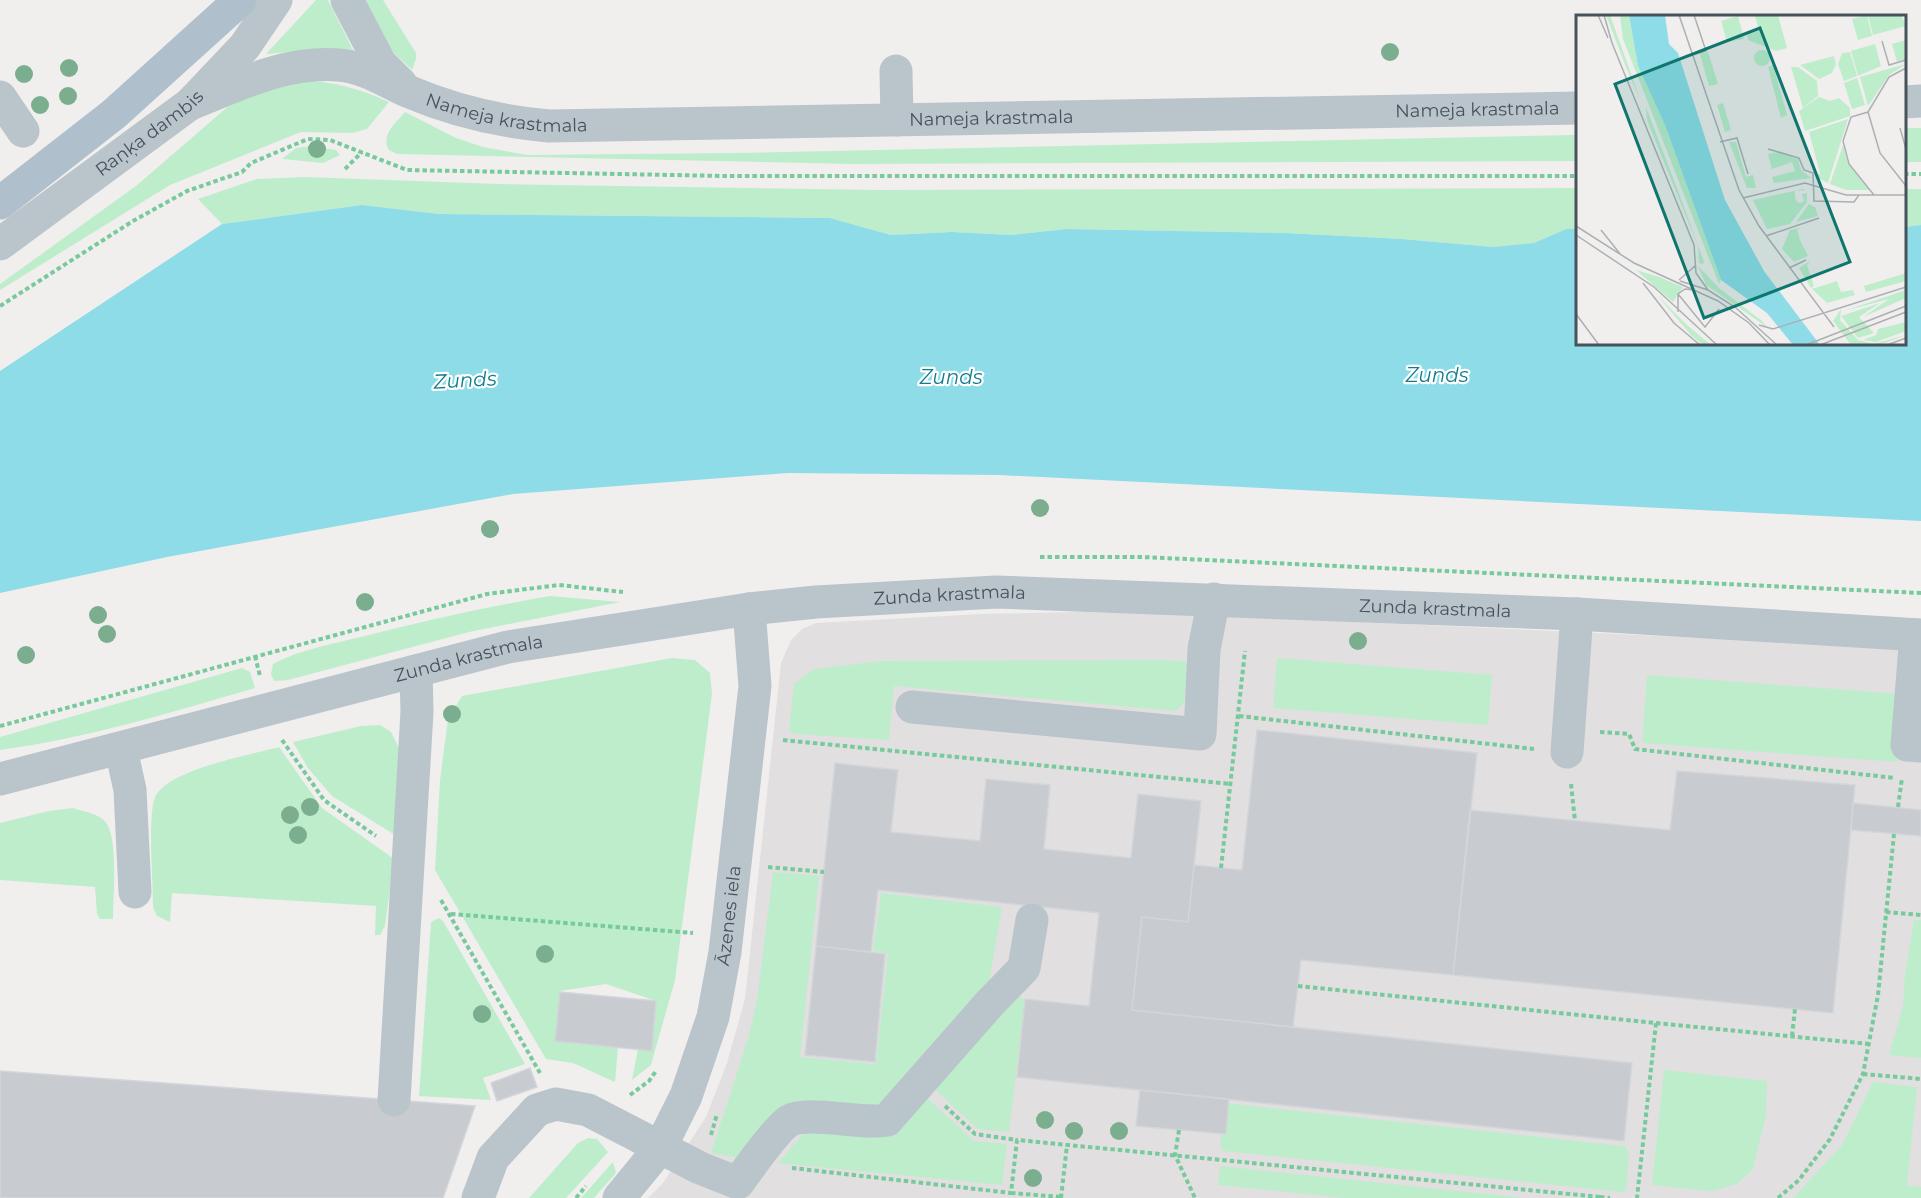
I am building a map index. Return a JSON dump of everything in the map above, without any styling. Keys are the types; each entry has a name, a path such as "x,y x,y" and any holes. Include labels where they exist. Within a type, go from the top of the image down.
{"main road":[{"path":"205,31 224,0"},
{"name":"Raņķa dambis","path":"0,203 123,107 240,0"}],"street":[{"name":"Raņķa dambis","path":"0,244 190,104 245,46 276,0"},
{"name":"Nameja krastmala","path":"347,0 380,63 408,91"},
{"name":"Nameja krastmala","path":"190,104 252,77 314,65 341,65 370,72 408,91 506,122 549,126 1576,108"},
{"path":"896,71 897,120"},
{"path":"0,97 23,131"},
{"path":"1906,102 1921,101"},
{"name":"Zunda krastmala","path":"0,779 508,647 749,609 816,602 996,591 1577,614 1918,635"},
{"path":"912,708 1200,734 1204,649 1214,599"},
{"name":"Āzenes iela","path":"619,1198 660,1148 686,1096 712,1017 725,952 755,686 749,609"},
{"path":"1568,741 1577,614"},
{"path":"1918,635 1907,745 1921,746"},
{"path":"394,1100 417,712 416,671"},
{"path":"121,749 130,790 135,892"},
{"path":"478,1198 493,1158 537,1110 556,1104 578,1108 624,1128 700,1168 738,1183 788,1121 804,1117 874,1123 887,1120 1024,968 1032,920"}],"path":[{"path":"0,306 133,221 187,191 242,172 251,163 308,138 330,140 406,170 725,176 1576,176"},
{"path":"345,169 362,152"},
{"path":"1221,868 1245,651"},
{"path":"255,656 269,709 280,737 324,800 368,830 409,863 451,914 542,1077"},
{"path":"1239,717 1568,741 1629,734 1635,750 1902,779"},
{"path":"783,740 1231,784"},
{"path":"1778,1198 1799,1180 1830,1139 1863,1074 1878,995 1894,834"},
{"path":"769,866 824,872"},
{"path":"1886,912 1921,915"},
{"path":"451,914 694,933"},
{"path":"692,943 695,921"},
{"path":"1298,986 1869,1044"},
{"path":"1792,1036 1795,1009"},
{"path":"1637,1198 1656,1023"},
{"path":"619,1091 630,1093 649,1081 661,1064"},
{"path":"1863,1074 1921,1079"},
{"path":"919,1084 975,1134 1610,1198"},
{"path":"624,1128 630,1093"},
{"path":"1179,1130 1175,1155 1195,1198"},
{"path":"1011,1193 1017,1140"},
{"path":"791,1168 1061,1198 1067,1145"},
{"path":"576,1198 590,1182"}],"shaded area":[{"path":"1082,612 1181,614 1921,648 1921,1198 648,1198 663,1183 706,1117 727,1063 745,999 781,663 791,640 802,629 816,623 982,614"}],"green space":[{"path":"316,0 328,0 354,52 300,51 266,54"},
{"path":"360,0 383,0 416,53 412,70 391,50"},
{"path":"302,81 325,82 347,87 389,102 367,129 352,133 301,132 170,185 0,290 0,284 136,186 231,104 252,92"},
{"path":"405,112 456,138 483,147 527,155 735,153 1576,135 1576,161 851,164 397,154 389,150 387,145 386,139 390,130"},
{"path":"1906,128 1921,128 1921,162 1906,162"},
{"path":"310,146 336,150 340,155 323,163 282,159 296,148"},
{"path":"305,177 498,184 880,190 1576,188 1576,229 1566,229 1534,243 1493,247 1402,239 1285,233 1066,229 1011,235 952,232 891,235 830,218 439,214 362,205 222,224 198,199 257,179"},
{"path":"1906,189 1921,189 1921,225 1906,227"},
{"path":"550,596 620,602 469,632 288,680 274,681 271,674 273,664 316,648 408,625"},
{"path":"672,658 695,660 710,673 712,694 675,980 651,1065 632,1080 638,1049 652,1050 656,1001 606,984 560,991 555,1041 618,1047 615,1082 573,1063 546,1059 435,870 440,780 448,719 462,696"},
{"path":"1277,658 1492,675 1488,725 1273,708"},
{"path":"1165,660 1188,662 1184,703 1176,711 894,686 889,740 795,734 789,731 794,684 814,669 881,661"},
{"path":"242,668 250,672 255,688 97,732 0,750 0,737"},
{"path":"1647,675 1902,694 1897,762 1642,743"},
{"path":"380,725 391,732 399,748 395,835 332,796 308,768 293,742 361,726"},
{"path":"279,747 322,808 394,859 385,926 380,935 375,935 376,906 172,893 170,922 157,916 153,907 151,823 154,800 161,789 173,780 209,765"},
{"path":"73,808 100,817 107,824 110,832 114,856 113,919 100,919 97,914 95,887 0,880 0,823 49,811"},
{"path":"773,872 819,876 800,1057 876,1064 888,953 873,951 881,893 1002,907 988,988 877,1111 794,1103 740,1158 711,1153 748,1039 757,1000"},
{"path":"439,918 443,921 525,1064 483,1078 491,1100 419,1096 431,922"},
{"path":"1914,920 1921,920 1921,1058 1889,1055 1903,1006 1905,974"},
{"path":"1016,997 1025,999 1009,1132 978,1129 933,1088"},
{"path":"1664,1070 1767,1081 1766,1115 1753,1169 1737,1184 1711,1191 1652,1185"},
{"path":"1873,1082 1917,1087 1907,1185 1921,1187 1921,1198 1793,1198 1842,1145"},
{"path":"926,1097 974,1141 1007,1144 1002,1185 778,1163 804,1133"},
{"path":"1224,1103 1625,1146 1629,1152 1626,1190 1623,1192 1223,1151 1220,1146"},
{"path":"588,1138 597,1139 608,1152 566,1198 529,1198 578,1143"},
{"path":"613,1162 616,1173 594,1198 581,1198"},
{"path":"1220,1166 1524,1198 1344,1198 1218,1185"}],"water":[{"name":"Zunds","path":"362,205 439,214 830,218 891,235 952,232 1011,235 1066,229 1285,233 1402,239 1493,247 1534,243 1566,229 1576,229 1576,345 1906,345 1906,227 1921,225 1921,521 1000,475 788,473 513,494 167,557 0,593 0,371 222,224"}],"building":[{"path":"1257,730 1477,753 1453,975 1301,960 1293,1027 1132,1010 1142,917 1188,922 1194,865 1242,870"},
{"path":"835,763 898,770 891,832 980,841 986,779 1050,785 1044,849 1131,858 1138,794 1201,801 1188,922 1142,917 1132,1010 1632,1063 1624,1141 1017,1077 1025,999 1089,1006 1099,913 878,890 871,952 816,946"},
{"path":"1677,771 1855,785 1833,1013 1453,975 1470,810 1670,830"},
{"path":"1853,803 1921,810 1921,836 1851,830"},
{"path":"816,946 885,954 875,1062 805,1055"},
{"path":"560,992 656,1001 652,1051 555,1041"},
{"path":"530,1068 537,1087 497,1101 491,1083"},
{"path":"0,1071 475,1106 443,1198 0,1198"},
{"path":"1140,1090 1229,1099 1226,1134 1136,1126"}]}
